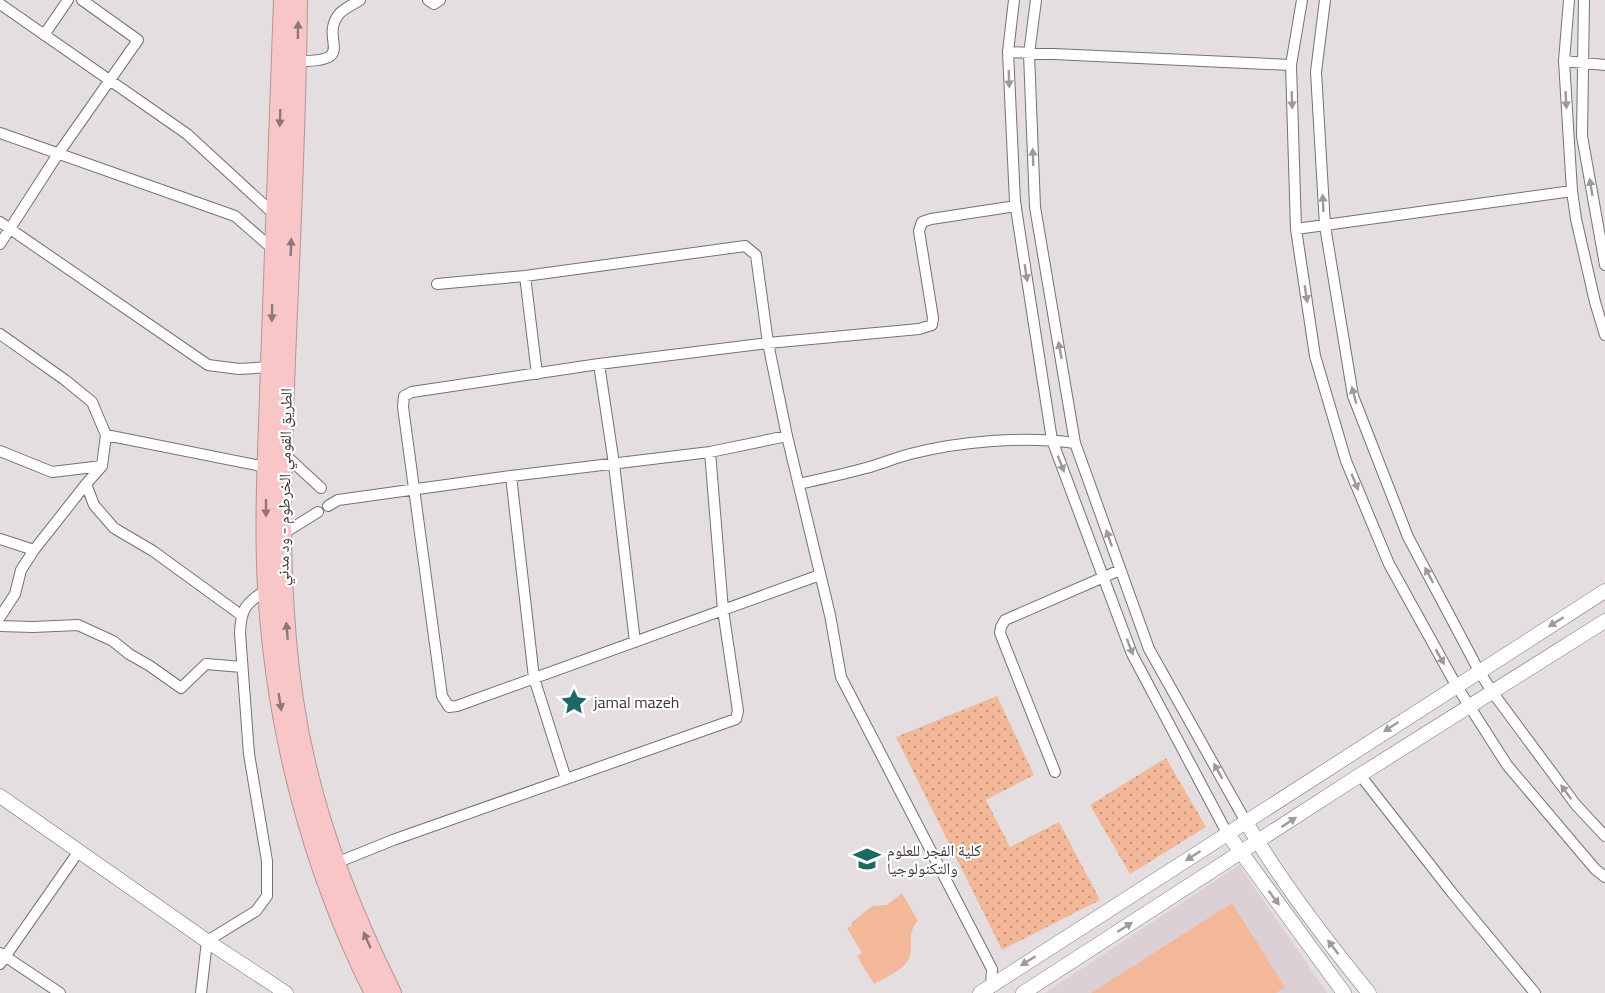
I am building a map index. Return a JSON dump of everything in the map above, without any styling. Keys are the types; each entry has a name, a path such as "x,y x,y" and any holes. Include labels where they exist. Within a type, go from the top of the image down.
{"highway":[{"name":"الطريق القومي الخرطوم - ود مدني","path":"283,0 266,467 267,589 281,707 296,782 321,868 374,993"},
{"name":"الطريق القومي الخرطوم - ود مدني","path":"298,0 282,452 280,536 283,592 295,702 310,780 350,901 392,993"}],"street":[{"path":"44,35 68,0"},
{"path":"0,244 58,154 138,40 82,0"},
{"path":"297,61 328,59 334,51 336,21 340,13 360,0"},
{"path":"428,0 434,4 440,0"},
{"path":"1014,0 1008,52 1016,206 1052,440 1132,654 1227,834 1344,993"},
{"path":"1036,0 1029,54 1035,207 1076,443 1149,649 1258,843 1369,993"},
{"path":"1302,0 1291,65 1296,229 1315,356 1346,461 1389,564 1456,685 1507,765 1605,877"},
{"path":"1325,0 1316,72 1324,226 1353,396 1408,537 1479,671 1492,693 1576,805 1605,836"},
{"path":"1569,0 1564,61 1572,191 1595,302 1605,335"},
{"path":"1584,0 1582,136 1605,265"},
{"path":"0,4 187,134 275,215"},
{"path":"1008,52 1291,65"},
{"path":"1564,61 1605,65"},
{"path":"1,136 236,216 274,250"},
{"path":"1296,229 1572,191"},
{"path":"820,575 449,707 442,696 413,490 403,407 404,396 412,392 599,364 768,343 920,329 932,325 933,318 919,231 921,222 1016,206"},
{"path":"0,222 208,365 239,369 270,367"},
{"path":"438,284 525,276 745,246 756,255 768,343 787,436 830,615 841,677 992,969 989,991"},
{"path":"525,276 537,374"},
{"path":"0,334 92,402 105,435 102,466 34,550 21,570 15,594 0,617"},
{"path":"599,364 614,464 635,642"},
{"path":"105,435 266,467"},
{"path":"282,452 329,494 413,490 710,452 787,436"},
{"path":"799,484 943,448 999,440 1052,440 1076,443"},
{"path":"0,451 52,472 102,466"},
{"path":"336,864 393,840 736,719 738,711 723,610 710,452"},
{"path":"511,476 534,678 566,779"},
{"path":"86,484 94,505 114,528 153,550 241,615"},
{"path":"280,536 323,509 329,494"},
{"path":"0,540 34,550"},
{"path":"1055,772 1000,633 1001,627 1005,620 1120,570"},
{"path":"207,941 256,911 267,896 267,861 249,754 242,667 241,615 249,602 267,589"},
{"path":"989,991 1008,974 1605,591"},
{"path":"992,969 1008,974 1021,993 1604,623"},
{"path":"0,626 78,625 113,641 181,688 206,664 242,667"},
{"path":"1360,776 1452,894 1535,993"},
{"path":"0,796 207,941 286,993"},
{"path":"60,993 2,958 79,851"},
{"path":"1083,926 1096,946"},
{"path":"201,993 207,941"}],"shaded area":[{"path":"997,696 1034,775 986,800 1010,847 1059,822 1100,900 1002,950 896,737"},
{"path":"1166,758 1206,827 1130,874 1090,805"},
{"path":"1239,865 1327,993 1045,993"},
{"path":"902,893 918,921 912,931 910,957 892,975 874,984 857,956 862,953 847,928 852,926 851,923 872,906 887,905"},
{"path":"1232,903 1285,987 1276,993 1091,993"}],"place":[{"name":"jamal mazeh","path":"574,702"},
{"name":"كلية الفجر للعلوم والتكنولوجيا","path":"867,859"}]}
